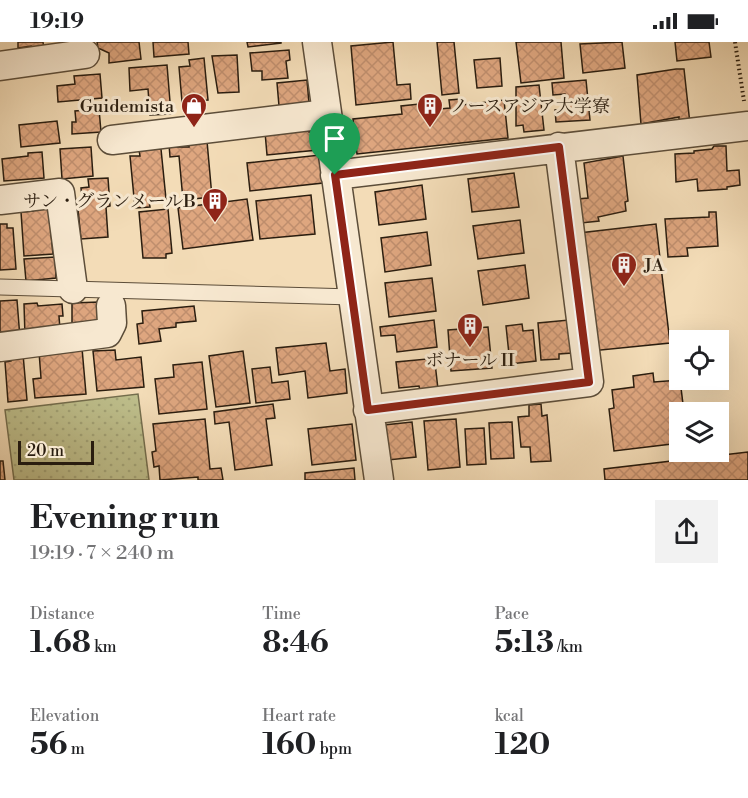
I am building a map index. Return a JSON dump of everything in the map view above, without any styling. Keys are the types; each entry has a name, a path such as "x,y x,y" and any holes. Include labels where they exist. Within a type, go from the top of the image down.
{"street":[{"path":"317,42 379,480"},
{"path":"0,66 85,54"},
{"path":"112,140 327,114"},
{"path":"335,175 748,126"},
{"path":"368,410 589,382 559,147"},
{"path":"0,200 60,193 73,289"},
{"path":"0,347 107,333 112,323 111,306"}],"lane":[{"path":"0,287 353,297"}],"path":[{"path":"735,42 748,126"}],"green space":[{"path":"138,394 149,480 14,480 5,410"}],"building":[{"path":"18,42 43,42 44,50 31,51 31,46 18,48"},
{"path":"97,42 139,42 141,59 109,63 109,53 98,48"},
{"path":"153,42 188,42 189,54 154,57"},
{"path":"247,42 281,42 281,43 248,47"},
{"path":"393,42 397,85 410,84 411,99 356,105 351,46"},
{"path":"437,42 454,42 459,93 442,95"},
{"path":"516,42 561,42 564,78 521,83"},
{"path":"622,42 625,68 583,73 580,44"},
{"path":"675,42 709,42 711,57 677,61"},
{"path":"289,50 290,60 286,61 288,78 262,80 262,71 252,71 250,53"},
{"path":"237,55 239,92 218,93 212,56"},
{"path":"204,58 208,100 182,102 179,67 190,66 189,60"},
{"path":"500,58 502,86 477,88 474,60"},
{"path":"167,65 171,114 150,115 148,89 130,91 129,68"},
{"path":"684,69 690,124 679,125 679,117 641,124 637,75"},
{"path":"100,74 102,98 58,102 57,86 75,84 74,76"},
{"path":"307,80 309,103 279,106 277,83"},
{"path":"586,80 590,120 556,122 555,110 567,109 565,94 553,95 552,83"},
{"path":"539,85 544,130 524,132 523,125 516,126 516,87"},
{"name":"ノースアジア大学寮","path":"461,99 462,105 504,100 508,138 357,154 353,119 402,114 401,106 429,103 429,110 450,108 449,100"},
{"path":"99,109 101,132 72,134 72,122 76,122 75,111"},
{"path":"57,121 60,143 21,147 19,125"},
{"path":"308,128 309,132 317,131 318,150 267,155 265,132"},
{"path":"207,141 212,197 183,200 179,156 170,157 169,144 189,147 189,143"},
{"path":"714,146 726,146 727,171 739,170 740,185 727,187 727,189 698,191 697,179 676,182 675,154 694,153 694,151 712,149"},
{"path":"91,147 93,176 62,179 60,149"},
{"path":"161,149 166,199 149,201 150,207 135,208 130,156 140,156 139,150"},
{"path":"42,152 44,178 4,181 2,159"},
{"path":"320,155 323,183 250,191 247,163"},
{"path":"623,156 628,201 625,202 626,211 598,217 599,221 581,223 578,199 588,198 584,163"},
{"path":"514,173 519,207 472,212 468,179"},
{"path":"108,178 110,206 106,207 108,237 81,239 77,200 82,199 81,188 89,187 88,179"},
{"path":"422,185 426,219 379,225 375,192"},
{"path":"311,195 315,234 260,239 256,201"},
{"name":"サン・グランメールB","path":"247,199 253,240 183,249 178,208"},
{"path":"48,202 53,254 24,256 21,212 33,211 32,203"},
{"path":"168,209 172,253 166,254 166,258 143,258 139,212"},
{"path":"709,212 716,212 718,246 687,248 688,256 668,257 665,219 709,217"},
{"path":"520,220 524,253 478,259 473,226"},
{"path":"0,224 7,224 7,228 13,228 16,269 0,270"},
{"name":"JA","path":"656,224 669,343 591,351 579,233"},
{"path":"427,232 431,265 385,272 381,238"},
{"path":"55,257 56,278 26,281 24,259"},
{"path":"525,265 529,298 483,305 478,271"},
{"path":"432,278 436,311 389,317 385,283"},
{"path":"17,300 20,338 0,339 0,301"},
{"path":"99,302 100,325 72,326 72,303"},
{"path":"37,303 38,306 62,304 63,316 59,316 60,330 25,336 24,304"},
{"path":"194,306 196,321 176,323 176,327 159,329 161,341 139,344 137,324 143,323 142,311"},
{"path":"434,320 437,347 397,352 395,335 381,336 380,327"},
{"path":"569,320 572,353 559,354 559,359 541,360 538,323"},
{"path":"522,324 523,331 533,330 536,361 510,364 506,326"},
{"name":"ボナール II","path":"488,327 492,368 451,371 448,330"},
{"path":"326,343 330,371 345,369 347,393 308,398 305,371 279,375 276,348"},
{"path":"82,348 86,394 35,398 33,379 41,378 39,352"},
{"path":"115,350 116,360 141,357 144,387 97,391 93,351"},
{"path":"243,351 250,403 216,407 209,356"},
{"path":"23,354 27,400 8,402 5,362 11,361 10,355"},
{"path":"427,359 427,364 435,363 438,389 420,390 419,386 399,388 396,362"},
{"path":"202,362 207,409 159,414 155,379 174,377 173,365"},
{"path":"270,367 272,383 288,381 290,399 256,403 252,369"},
{"path":"653,373 654,382 669,381 669,390 681,390 683,402 669,402 669,444 614,451 609,409 614,408 612,390 634,387 633,376"},
{"path":"273,404 275,418 266,419 272,465 235,470 229,422 215,424 214,412"},
{"path":"541,404 542,416 547,415 551,461 531,462 530,447 521,447 518,417 529,416 529,405"},
{"path":"205,419 210,469 221,468 223,480 198,480 198,477 160,480 159,466 154,467 152,452 156,451 153,424"},
{"path":"456,419 460,467 428,470 424,421"},
{"path":"412,422 416,457 388,460 384,425"},
{"path":"512,422 514,458 491,459 489,423"},
{"path":"352,424 356,460 312,465 308,429"},
{"path":"484,428 486,464 467,465 465,429"},
{"path":"748,452 748,480 605,480 604,469 669,461 729,462 729,454"},
{"path":"0,461 3,461 5,480 0,480"},
{"path":"354,468 355,480 305,480 305,473"}],"place":[{"name":"Guidemista","path":"194,129"},
{"name":"ノースアジア大学寮","path":"430,129"},
{"name":"サン・グランメールB","path":"215,224"},
{"name":"JA","path":"624,288"},
{"name":"ボナール II","path":"470,349"}],"route":[{"path":"559,147 589,382 368,410 335,175 559,147"}]}
